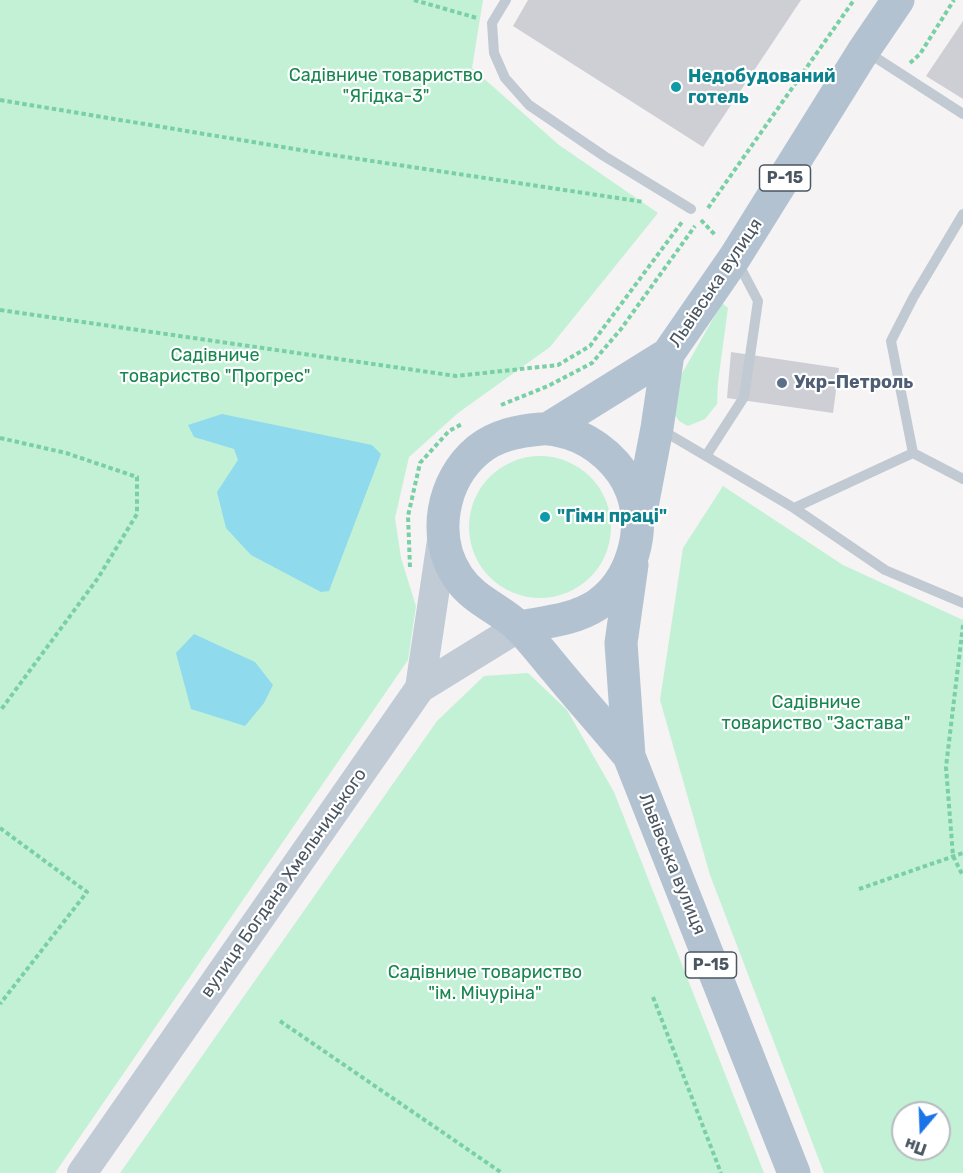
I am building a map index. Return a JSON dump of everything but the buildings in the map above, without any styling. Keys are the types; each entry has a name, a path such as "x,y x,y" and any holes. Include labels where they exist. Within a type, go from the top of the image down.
{"main road":[{"name":"Львівська вулиця","path":"549,428 668,354 735,256 898,0"},
{"name":"Львівська вулиця","path":"668,354 621,643 629,756 794,1173"},
{"name":"Р-15","path":"519,627 471,594 457,576 448,556 443,532 444,509 451,486 463,466 480,449 512,432 549,428"},
{"path":"519,627 571,618 598,604 619,584 636,542 632,492 613,460 584,438 549,428"},
{"path":"420,688 443,532"},
{"name":"Львівська вулиця","path":"519,627 629,756"},
{"name":"вулиця Богдана Хмельницького","path":"82,1173 420,688 519,627"}],"lane":[{"path":"506,0 492,23 494,53 505,78 529,105 604,156 691,209"},
{"path":"864,51 963,114"},
{"path":"913,453 891,341 913,298 963,214"},
{"path":"706,456 744,397 758,301 735,256"},
{"path":"657,428 794,508 885,570 963,603"},
{"path":"913,453 963,479"},
{"path":"794,508 913,453"}],"path":[{"path":"414,0 492,23"},
{"path":"0,100 320,153 645,202"},
{"path":"0,310 456,375 558,365 590,346 691,209 735,256"},
{"path":"0,438 66,453 137,477 137,514 98,578 0,711"},
{"path":"963,625 946,767 953,856 963,876"},
{"path":"0,828 87,892 0,1004"},
{"path":"859,890 963,852"},
{"path":"653,997 721,1173"},
{"path":"280,1021 502,1173"}],"green space":[{"name":"Садівниче товариство \"Прогрес\"","path":"0,0 483,0 472,68 559,145 658,213 550,347 458,413 409,457 395,518 401,558 416,606 408,660 55,1173 0,1173"},
{"path":"722,303 728,308 717,404 705,419 688,426 679,421 669,406 676,384"},
{"path":"540,456 567,462 590,477 605,500 611,527 605,554 590,577 567,592 540,598 513,592 490,577 475,554 469,527 475,500 490,477 513,462"},
{"name":"Садівниче товариство \"Застава\"","path":"723,486 843,565 963,620 963,1173 824,1173 710,875 660,700 683,548"},
{"name":"Садівниче товариство \"ім. Мічуріна\"","path":"528,673 567,710 614,792 764,1173 120,1173 437,721 484,676"}],"water":[{"path":"222,414 372,445 381,454 329,591 321,592 251,555 226,528 217,492 238,460 234,449 194,437 188,425"},
{"path":"194,634 255,662 273,685 264,703 245,726 191,709 176,653"}],"place":[{"name":"Недобудований готель","path":"676,87"},
{"name":"Укр-Петроль","path":"782,383"},
{"name":"\"Гімн праці\"","path":"545,517"}],"park label":[{"name":"Садівниче товариство \"Ягідка-3\"","path":"386,86"}]}
